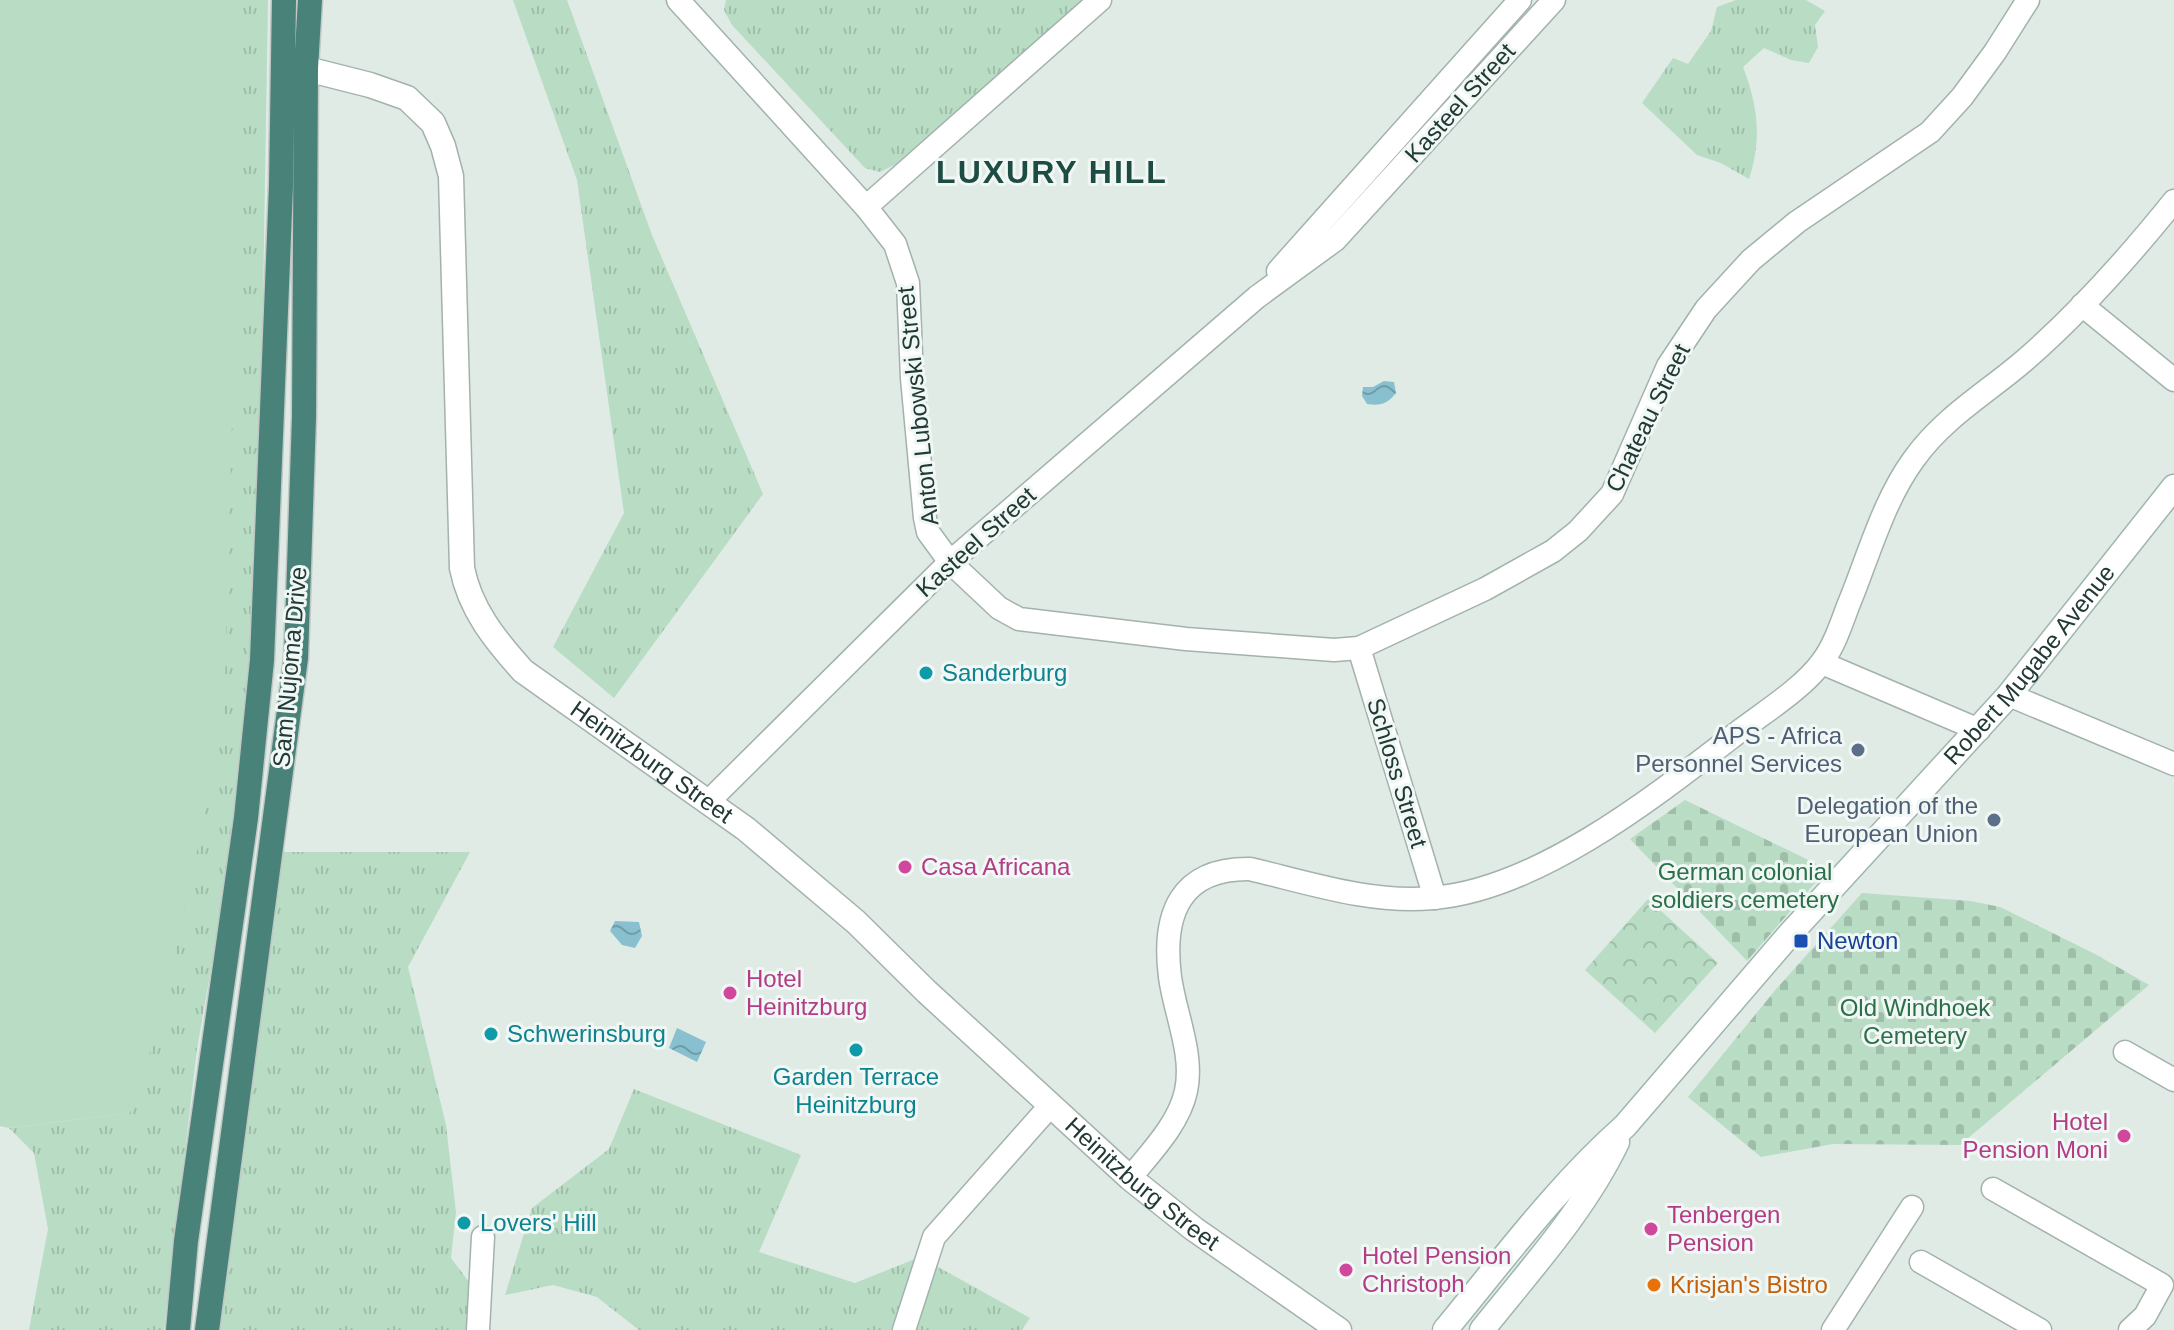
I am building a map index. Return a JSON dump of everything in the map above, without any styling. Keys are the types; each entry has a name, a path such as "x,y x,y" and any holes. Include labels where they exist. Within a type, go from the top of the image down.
{"highway":[{"name":"Sam Nujoma Drive","path":"207,1330 296,658 304,417 294,66 284,0"},
{"name":"Sam Nujoma Drive","path":"178,1330 186,1241 246,818 262,660 281,202 294,66 310,0"}],"street":[{"path":"866,207 1100,0"},
{"name":"Kasteel Street","path":"1257,297 1520,0"},
{"name":"Kasteel Street","path":"709,801 950,562 1257,297 1335,240 1554,0"},
{"name":"Chateau Street","path":"950,562 999,608 1019,619 1186,639 1334,650 1359,648 1485,589 1553,551 1578,531 1612,494 1668,366 1706,309 1751,260 1797,222 1930,132 1978,74 2028,0"},
{"name":"Anton Lubowski Street","path":"689,4 895,244 908,283 912,378 925,518 934,543 950,562"},
{"name":"Heinitzburg Street","path":"294,66 407,98 433,123 443,146 451,176 460,547 466,587 500,646 523,671 709,801 856,922 1130,1178 1194,1229 1339,1330"},
{"path":"1130,1178 1168,1130 1185,1094 1188,1075 1186,1058 1169,958 1175,909 1189,886 1221,870 1250,869 1359,894 1399,899 1435,898 1488,885 1570,850 1692,768 1790,693 1822,663 1840,627 1895,491 1913,459 1934,434 2024,360 2082,305 2174,201"},
{"path":"2082,305 2174,380"},
{"name":"Robert Mugabe Avenue","path":"1443,1328 1556,1194 1625,1126 1790,934 1979,730 2174,487"},
{"name":"Schloss Street","path":"1359,648 1435,898"},
{"path":"1822,663 1979,730"},
{"path":"2009,695 2174,764"},
{"path":"2125,1052 2174,1080"},
{"path":"904,1330 934,1237 1050,1106"},
{"name":"Robert Mugabe Avenue","path":"1482,1330 1574,1212 1608,1161 1625,1126"},
{"path":"1993,1189 2168,1289 2130,1330"},
{"path":"1833,1330 1912,1207"},
{"path":"478,1330 483,1237"},
{"path":"1921,1262 2040,1330"},
{"path":"1502,1305 1503,1330"}],"green space":[{"path":"0,0 240,0 224,721 163,1012 130,1113 9,1128 0,1126"},
{"path":"239,0 268,0 259,542 254,663 237,819 197,1049 164,1330 29,1330 48,1229 34,1153 9,1128 130,1113"},
{"path":"513,0 567,0 652,235 763,494 614,698 553,647 624,513 577,180"},
{"path":"726,0 1084,0 896,164 880,172 865,168 732,25 724,10"},
{"path":"1736,0 1806,0 1825,11 1815,25 1818,47 1809,63 1791,60 1764,48 1743,67 1755,109 1757,136 1749,179 1721,163 1697,155 1642,103 1673,58 1688,64 1711,31 1717,7"},
{"name":"German colonial soldiers cemetery","path":"1685,800 1827,869 1747,961 1630,839"},
{"path":"272,852 470,852 408,967 446,1125 456,1212 451,1258 481,1298 478,1330 207,1330"},
{"name":"Old Windhoek Cemetery","path":"1862,893 1971,901 2000,907 2095,954 2149,985 1960,1145 1833,1144 1761,1157 1688,1097 1777,988"},
{"path":"1648,899 1718,963 1655,1033 1585,970"},
{"path":"634,1089 801,1155 759,1252 855,1283 920,1257 1030,1318 1022,1330 639,1330 597,1297 553,1285 505,1295 532,1208 609,1149"}],"water":[{"path":"1384,381 1394,382 1396,393 1383,403 1367,404 1362,396 1363,387 1373,387"},
{"path":"615,921 639,922 642,936 635,948 622,945 610,931"},
{"path":"677,1028 706,1042 697,1062 669,1048"}],"place":[{"name":"Sanderburg","path":"926,673"},
{"name":"APS - Africa Personnel Services","path":"1858,750"},
{"name":"Delegation of the European Union","path":"1994,820"},
{"name":"Casa Africana","path":"905,867"},
{"name":"Newton","path":"1801,941"},
{"name":"Hotel Heinitzburg","path":"730,993"},
{"name":"Schwerinsburg","path":"491,1034"},
{"name":"Garden Terrace Heinitzburg","path":"856,1050"},
{"name":"Hotel Pension Moni","path":"2124,1136"},
{"name":"Lovers' Hill","path":"464,1223"},
{"name":"Tenbergen Pension","path":"1651,1229"},
{"name":"Hotel Pension Christoph","path":"1346,1270"},
{"name":"Krisjan's Bistro","path":"1654,1285"}],"district":[{"name":"LUXURY HILL","path":"1052,172"}]}
